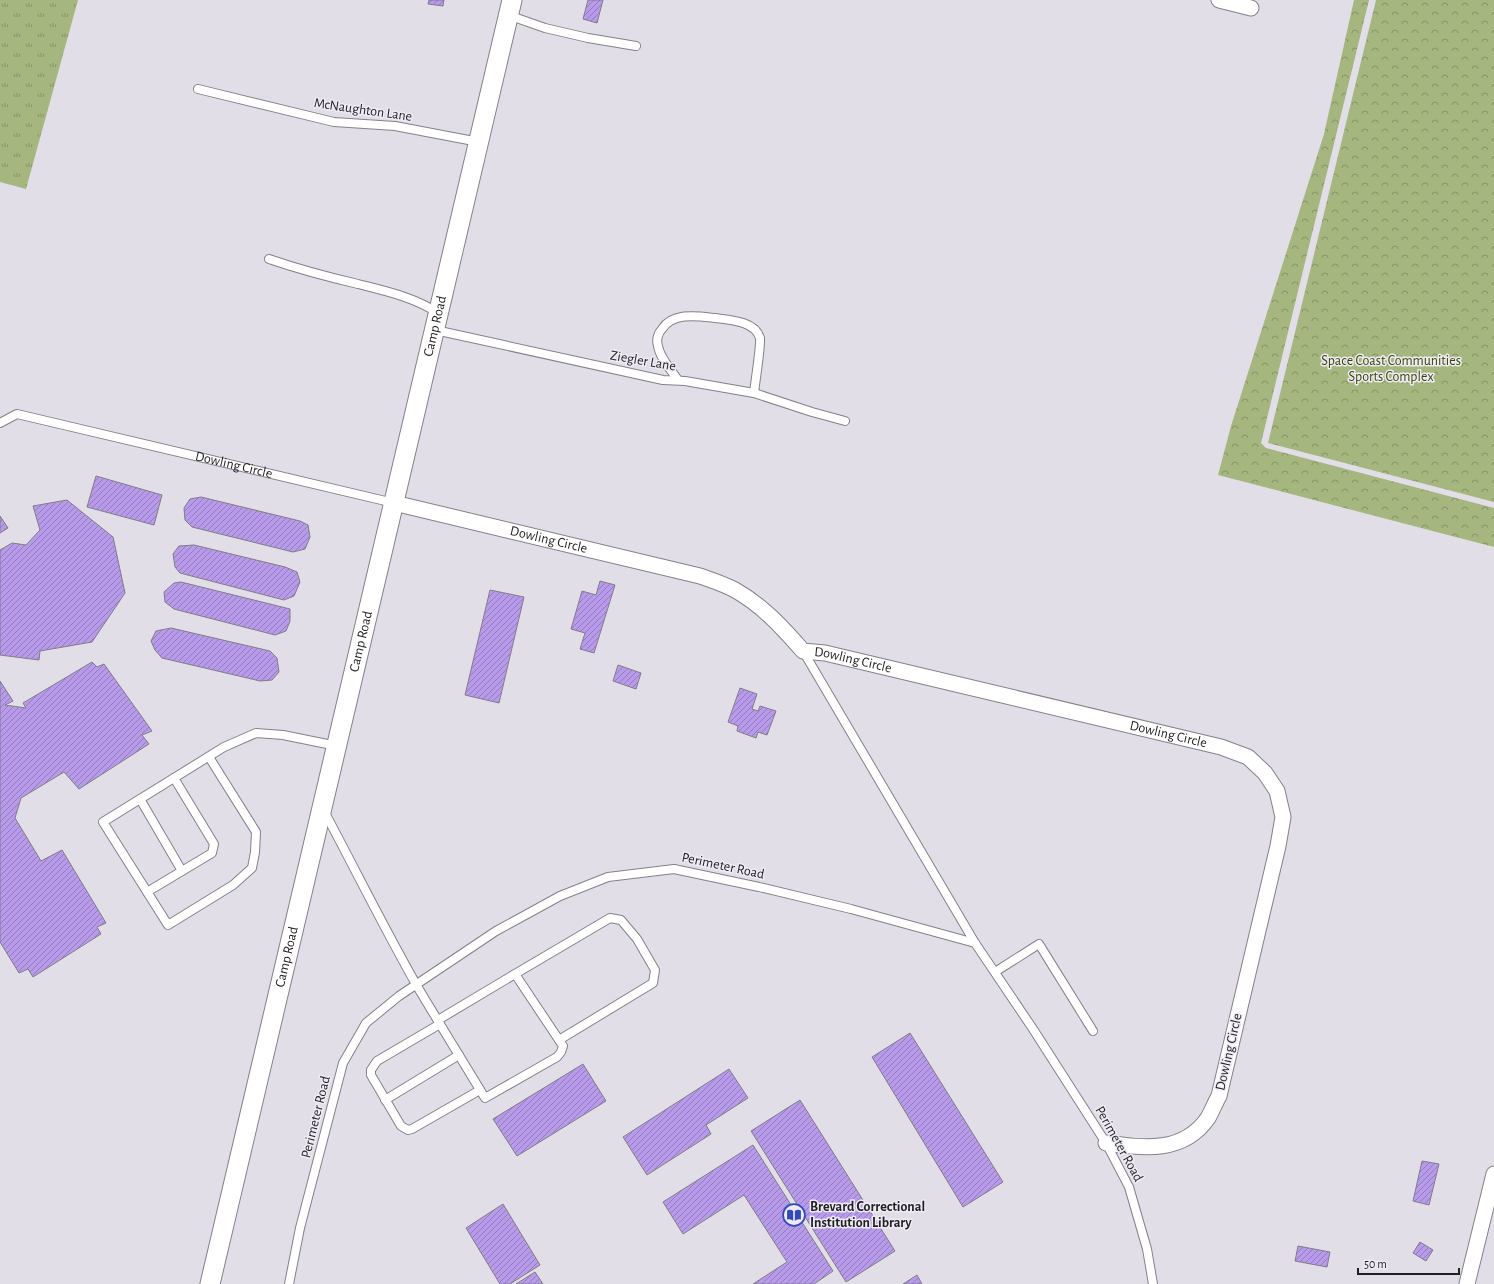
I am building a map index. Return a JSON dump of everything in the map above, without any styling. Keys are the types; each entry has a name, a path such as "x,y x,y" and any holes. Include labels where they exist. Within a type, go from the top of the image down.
{"street":[{"path":"1218,0 1251,8"},
{"name":"Camp Road","path":"210,1284 510,8"},
{"name":"Dowling Circle","path":"394,503 700,576 734,589 759,606 784,629 803,651 825,653 1222,747 1248,757 1265,772 1276,791 1283,817 1278,846 1219,1096 1208,1118 1195,1132 1178,1143 1157,1147 1139,1147 1106,1142"},
{"path":"1467,1284 1494,1174"}],"lane":[{"path":"510,8 545,28 636,46"},
{"name":"McNaughton Lane","path":"198,89 334,122 395,126 479,142"},
{"name":"Ziegler Lane","path":"269,258 320,275 393,293 427,306 437,321 663,380 678,380 754,393 845,421"},
{"path":"678,380 665,362 658,346 659,333 666,323 682,316 697,315 732,320 748,325 754,329 760,339 754,393"},
{"name":"Dowling Circle","path":"0,423 17,414 394,503"},
{"name":"Perimeter Road","path":"803,651 975,943 1106,1142 1129,1186 1148,1249 1153,1284"},
{"path":"209,756 256,832 255,852 252,868 234,885 168,925 103,822 209,756 224,747 256,733 283,735 337,746"},
{"path":"147,892 212,852 214,844 174,778"},
{"path":"140,799 182,871"},
{"path":"322,808 416,985 485,1098 557,1056 561,1052 563,1046 515,974"},
{"name":"Perimeter Road","path":"289,1284 300,1228 343,1063 366,1023 399,996 496,931 560,896 608,877 674,869 767,888 975,943"},
{"path":"480,1090 412,1130 408,1130 401,1126 371,1075 371,1070 377,1061 515,974 610,918 621,920 637,939 655,970 653,983 559,1040"},
{"path":"994,972 1039,944 1093,1031"},
{"path":"386,1100 459,1055"}],"green space":[{"path":"0,0 78,0 26,189 0,182"},
{"path":"1354,0 1369,0 1261,443 1266,448 1494,508 1494,547 1218,475 1231,426 1324,134"},
{"name":"Space Coast Communities Sports Complex","path":"1376,0 1494,0 1494,502 1268,443"}],"building":[{"path":"429,0 444,0 443,6 428,4"},
{"path":"588,0 603,0 597,23 583,19"},
{"path":"96,476 162,495 154,525 87,507"},
{"path":"201,497 300,521 308,525 310,537 305,549 293,552 192,527 185,520 184,508 190,499"},
{"path":"67,500 113,537 125,593 92,642 40,651 39,660 0,655 0,550 12,543 26,545 40,530 33,506"},
{"path":"0,516 8,528 0,533"},
{"path":"194,545 285,567 297,572 300,582 294,596 284,600 180,573 175,567 173,554 179,546"},
{"path":"600,581 615,585 594,653 580,649 585,633 571,629 582,591 596,595"},
{"path":"181,582 290,609 290,621 286,631 275,635 174,609 165,602 164,592 174,583"},
{"path":"490,590 524,597 499,703 465,695"},
{"path":"171,628 270,651 277,658 279,672 272,680 260,681 162,658 155,650 151,641 156,631"},
{"path":"92,662 97,667 104,664 152,731 142,735 149,744 79,789 64,772 21,798 15,818 41,861 62,850 106,923 97,927 101,934 33,977 28,969 19,973 0,942 0,681 13,701 5,705 26,708 23,703"},
{"path":"618,665 641,673 636,689 613,681"},
{"path":"740,688 757,694 752,709 758,711 760,706 776,711 767,735 758,732 756,738 737,731 738,726 728,722"},
{"path":"910,1033 1003,1182 963,1207 872,1057"},
{"path":"583,1064 606,1101 517,1156 493,1119"},
{"path":"729,1069 748,1098 706,1125 711,1134 647,1175 623,1137"},
{"path":"800,1100 895,1251 846,1282 751,1131"},
{"path":"753,1145 833,1271 814,1284 753,1284 787,1262 744,1195 683,1234 663,1202"},
{"path":"1422,1161 1439,1164 1429,1205 1413,1201"},
{"path":"503,1204 540,1265 510,1284 500,1284 466,1228"},
{"path":"1420,1242 1433,1250 1426,1261 1413,1253"},
{"path":"1298,1246 1330,1252 1327,1267 1295,1261"},
{"path":"535,1272 543,1284 516,1284"},
{"path":"917,1275 922,1284 903,1284"}],"place":[{"name":"Brevard Correctional Institution Library","path":"794,1215"}]}
